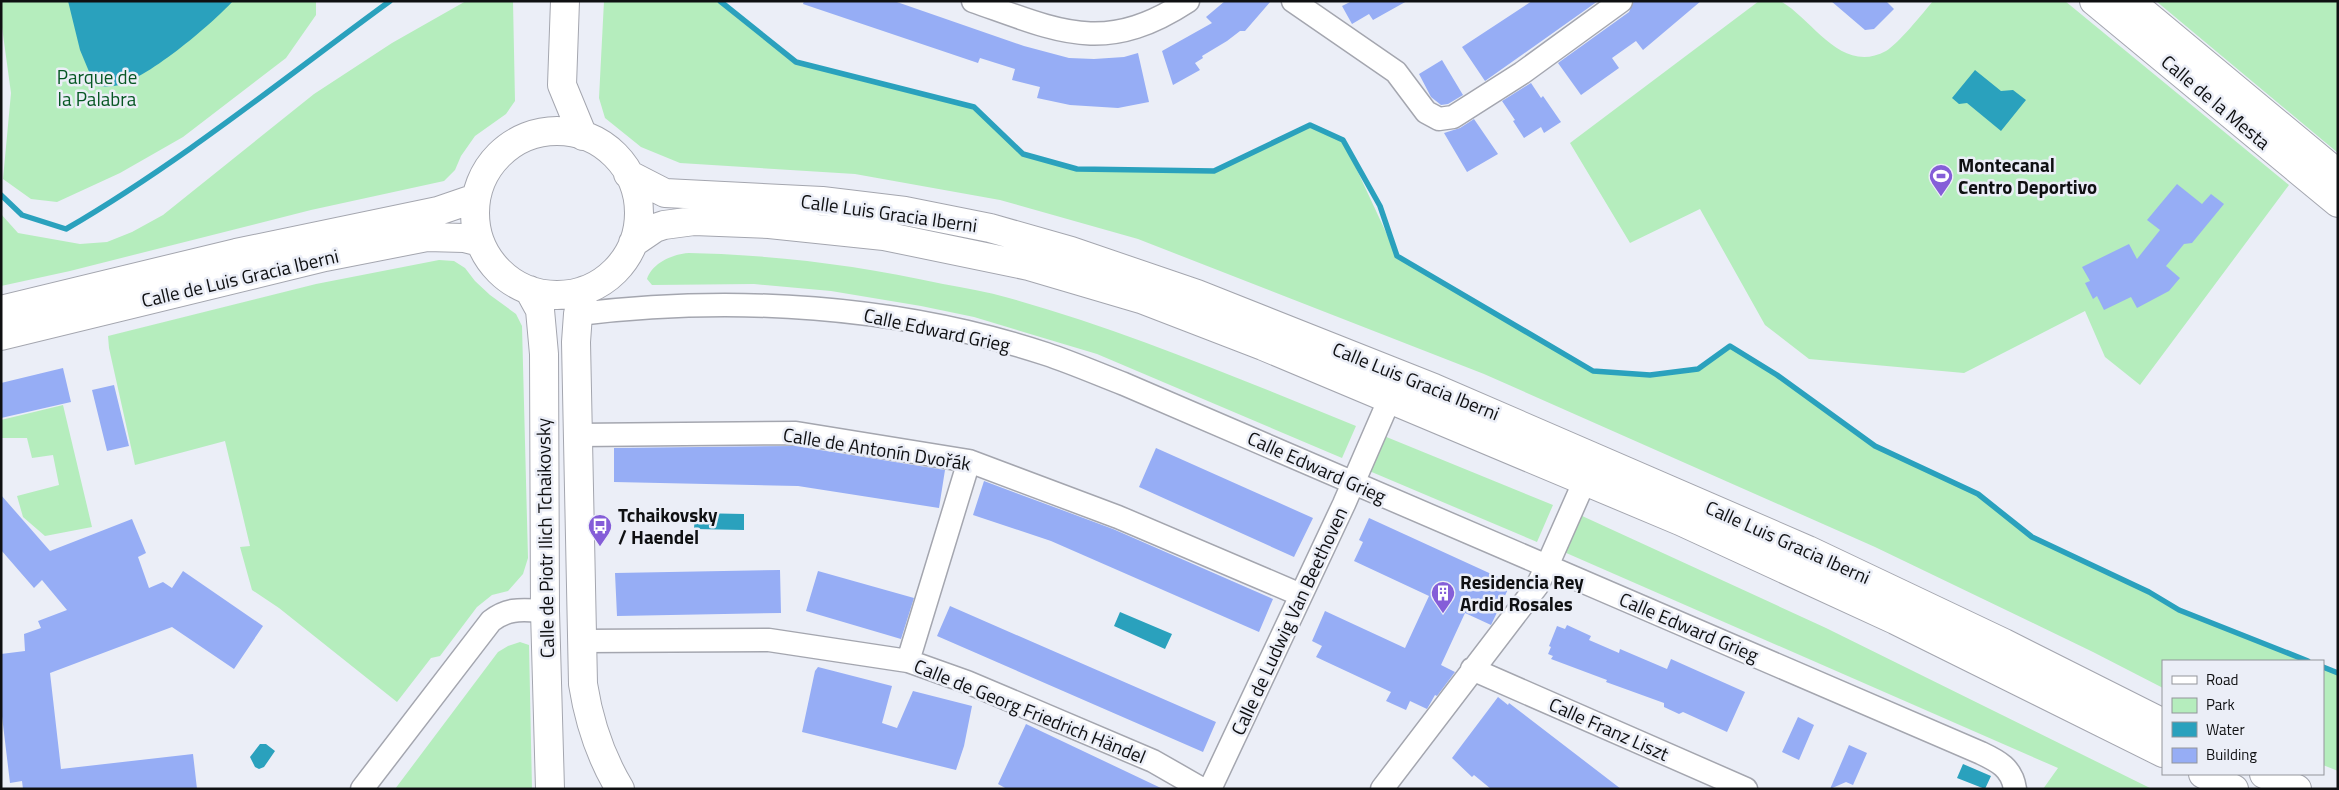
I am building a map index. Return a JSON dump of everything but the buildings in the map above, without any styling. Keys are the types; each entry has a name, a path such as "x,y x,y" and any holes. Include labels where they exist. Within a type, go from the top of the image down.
{"main road":[{"path":"539,133 562,85 565,1"},
{"name":"Calle de la Mesta","path":"2094,1 2338,203"},
{"name":"Calle de la Mesta","path":"2130,1 2338,174"},
{"path":"562,85 583,136"},
{"path":"569,132 583,136 605,147 622,164 634,188 638,215 633,243 627,255 581,302 529,290 505,276 490,260 480,242 475,220 476,198 484,176 498,156 510,145 539,133 569,132"},
{"name":"Calle Luis Gracia Iberni","path":"628,174 665,193 822,201 905,212 990,228 1071,251 1197,294 1434,388 1808,550 2004,643 2162,723"},
{"name":"Calle de Luis Gracia Iberni","path":"1,310 236,253 438,211 476,198"},
{"name":"Calle Luis Gracia Iberni","path":"633,243 655,228 694,221 769,224 884,236 1030,266 1141,299 1390,398 1759,556 1886,615 2162,753"},
{"name":"Calle de Luis Gracia Iberni","path":"1,336 325,257 408,241 442,237 480,242"},
{"name":"Calle de Piotr Ilich Tchaikovsky","path":"529,290 540,310 543,326 545,611 550,789"},
{"name":"Calle de Piotr Ilich Tchaikovsky","path":"581,302 576,342 577,435 582,641 586,703 600,749 620,789"},
{"path":"2205,775 2234,789"},
{"path":"2266,775 2297,789"}],"street":[{"path":"973,1 1057,30 1095,34 1112,33 1150,24 1188,1"},
{"path":"1293,1 1396,72 1426,112 1439,119 1453,117 1522,73 1621,1"},
{"name":"Calle Edward Grieg","path":"581,302 624,309 782,305 874,315 972,334 1046,354 1124,384 1981,753 2001,763 2010,773 2014,784"},
{"name":"Calle de Ludwig Van Beethoven","path":"1210,789 1354,483 1390,398"},
{"name":"Calle de Antonín Dvořák","path":"577,435 796,433 969,461 1118,517 1301,595"},
{"path":"908,661 969,461"},
{"path":"1382,789 1536,586 1548,566 1585,480"},
{"path":"362,789 480,633 492,621 502,613 513,610 545,611"},
{"name":"Calle de Georg Friedrich Händel","path":"582,641 769,640 908,661 967,682 1145,757 1202,789"},
{"name":"Calle Franz Liszt","path":"1472,669 1719,784 1746,789"}],"green space":[{"name":"Parque de la Palabra","path":"1,1 316,1 316,15 286,58 183,137 120,173 57,202 31,199 3,179 11,93 1,20"},
{"path":"466,1 513,1 515,101 506,114 475,136 461,156 455,170 444,181 311,210 70,271 1,286 1,214 18,233 80,244 107,242 132,232 163,215 314,94 392,43"},
{"path":"604,1 720,1 796,62 974,107 1023,154 1077,169 1214,171 1310,125 1343,140 1397,256 1592,371 1650,375 1698,369 1730,346 1777,375 1875,446 1978,494 2032,537 2149,592 2179,610 2305,660 2162,660 2162,687 2093,652 1875,547 1484,374 1138,239 1000,200 855,174 680,163 641,147 605,118 599,98"},
{"name":"Montecanal Centro Deportivo","path":"1759,1 1782,2 1842,51 1856,56 1870,57 1886,51 1897,42 1933,1 2065,1 2289,185 2140,385 2105,357 2085,311 1964,373 1809,359 1765,325 1700,209 1630,243 1570,143"},
{"path":"2156,1 2338,1 2338,153"},
{"path":"689,253 753,256 848,266 1001,296 1097,325 1141,341 1356,426 1342,458 1097,354 974,317 831,291 754,284 652,285 647,279 653,268 664,260 676,255"},
{"path":"439,260 454,261 465,268 490,295 516,314 522,326 528,558 523,574 508,591 492,595 477,607 440,656 431,658 397,702 279,608 252,590 240,547 250,546 225,441 135,465 108,336 316,284"},
{"path":"63,405 92,527 45,536 23,517 17,496 59,485 53,455 32,458 27,438 1,438 1,420"},
{"path":"1384,436 1553,505 1537,542 1367,470"},
{"path":"1580,515 1826,628 2152,789 2043,789 2058,768 1564,552"},
{"path":"520,642 529,645 532,789 395,789 498,652"},
{"path":"2324,667 2338,673 2338,771 2324,765"}],"water":[{"path":"68,1 233,1 177,51 142,74 114,86 95,86 80,50"},
{"path":"1975,70 2001,91 2013,90 2026,100 2001,131 1967,103 1959,104 1952,98"},
{"path":"695,513 744,514 744,530 694,529"},
{"path":"1120,612 1172,634 1165,649 1114,626"},
{"path":"260,744 266,744 275,751 264,767 259,769 255,767 250,757"},
{"path":"1963,764 1991,776 1985,789 1957,778"}],"waterway":[{"path":"1,195 22,215 66,229 109,203 191,148 390,1"},
{"path":"720,1 796,62 974,107 1023,154 1077,169 1214,171 1310,125 1343,140 1380,206 1397,256 1593,371 1650,375 1698,369 1730,346 1777,375 1875,446 1978,494 2032,537 2149,592 2179,610 2305,660"},
{"path":"2324,667 2338,673"}],"place":[{"name":"Montecanal Centro Deportivo","path":"1941,197"},
{"name":"Tchaikovsky / Haendel","path":"600,547"},
{"name":"Residencia Rey Ardid Rosales","path":"1443,614"}]}
